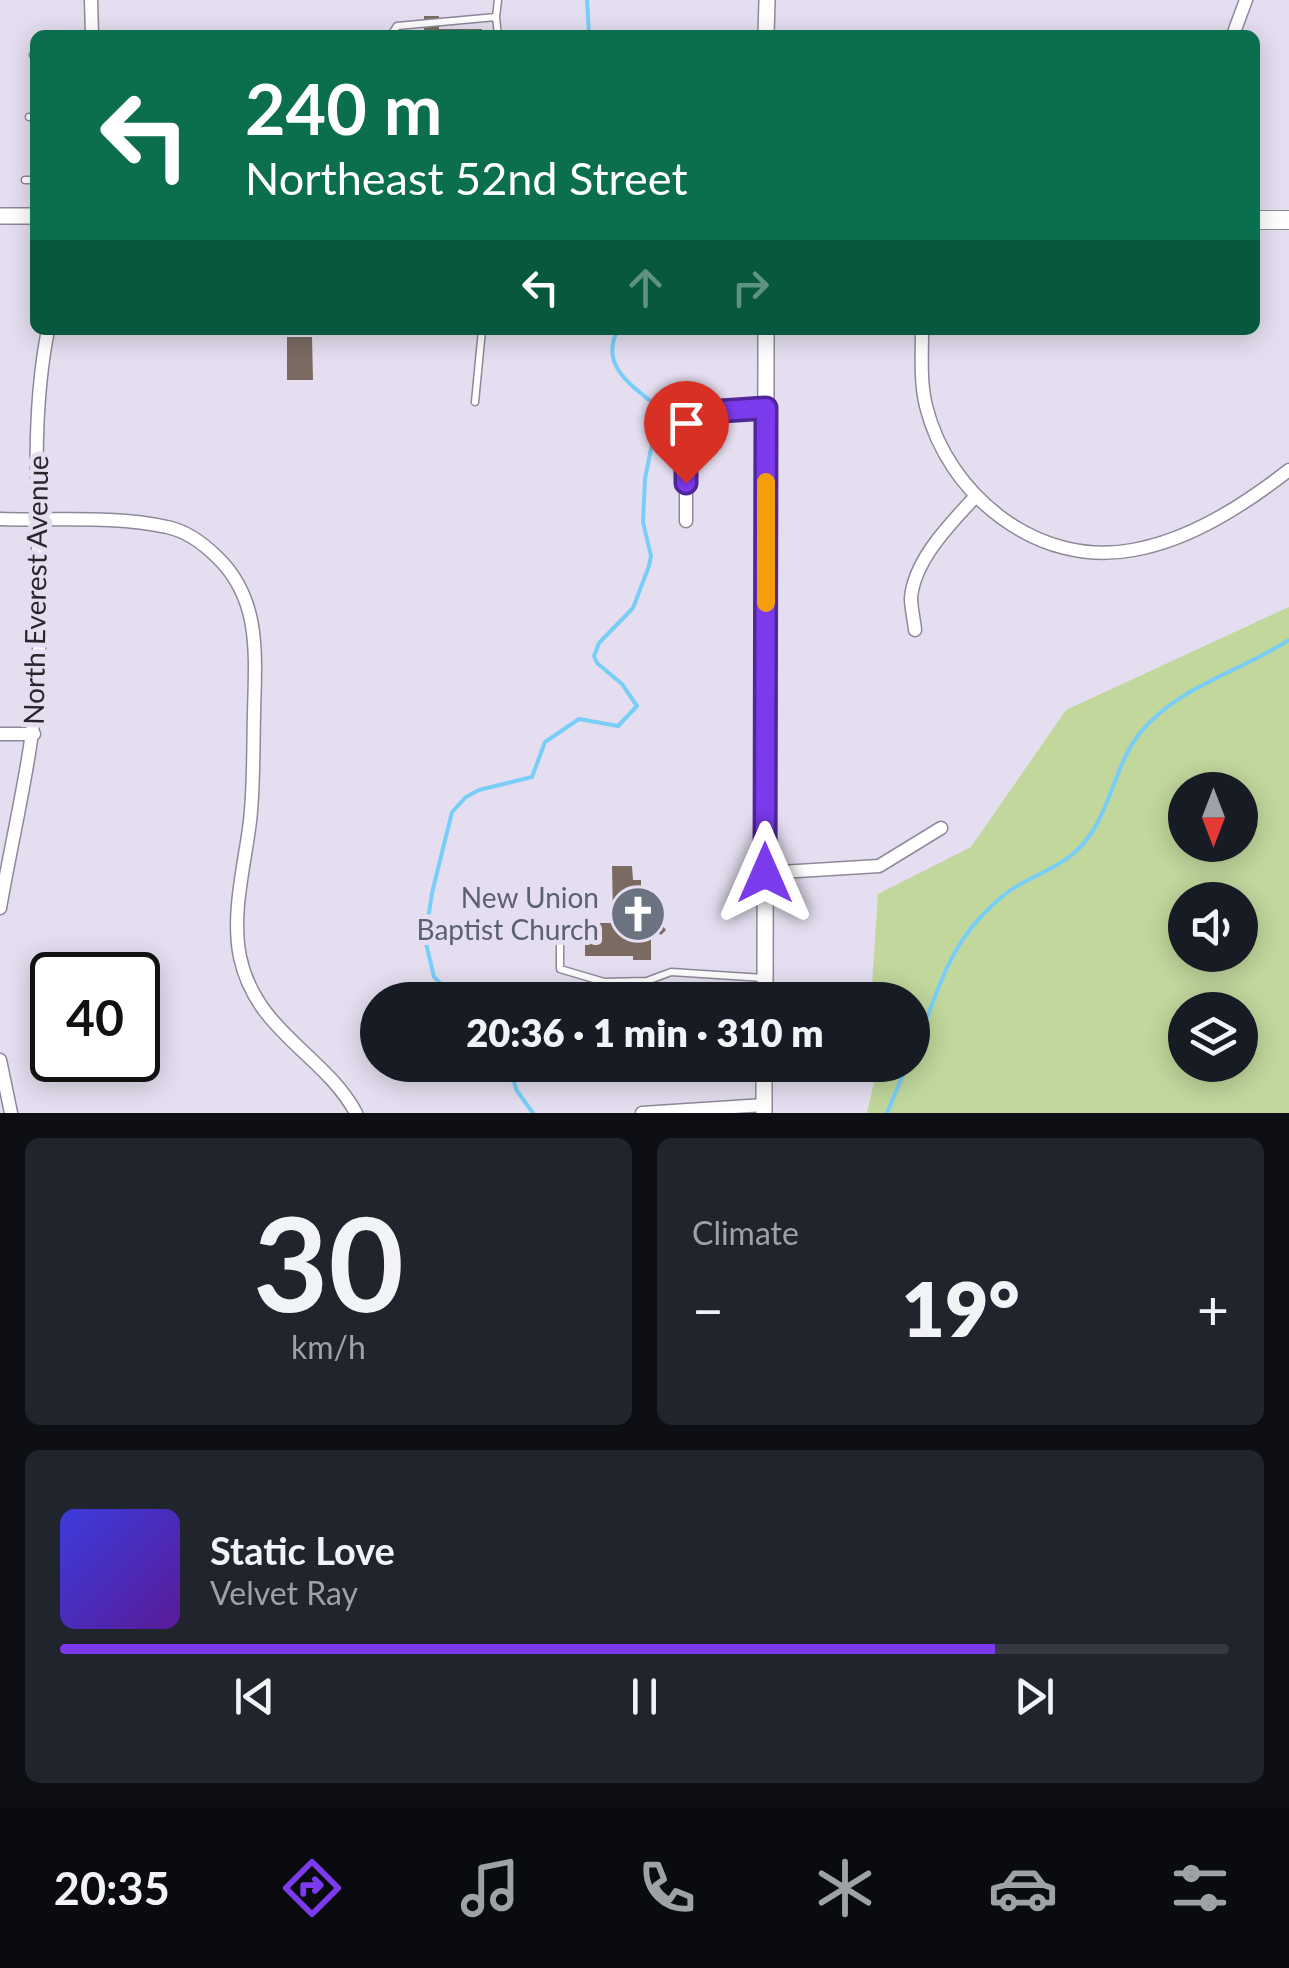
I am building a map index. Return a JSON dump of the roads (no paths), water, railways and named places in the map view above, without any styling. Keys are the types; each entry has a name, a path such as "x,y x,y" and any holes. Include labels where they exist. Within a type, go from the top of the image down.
{"main road":[{"path":"1260,220 1289,220"}],"street":[{"path":"91,0 92,30"},
{"path":"766,0 766,30"},
{"path":"1235,30 1246,0"},
{"path":"0,216 30,216"},
{"name":"North Everest Avenue","path":"0,908 34,734 40,653 38,401 47,335"},
{"path":"765,982 766,335"},
{"path":"922,335 922,381 931,424 952,466 975,497 1002,518 1047,542 1087,551 1123,552 1174,537 1259,494 1289,470"},
{"path":"686,521 686,445 691,421 707,412 766,408"},
{"path":"915,630 911,603 916,579 943,534 975,497"},
{"path":"0,519 170,527 207,547 236,579 246,598 255,638 253,786 238,923 241,959 264,1010 339,1087 356,1113"},
{"path":"0,734 34,734"},
{"path":"765,873 878,866 941,828"},
{"path":"0,1060 11,1113"},
{"path":"642,1113 764,1109 764,1082"}],"lane":[{"path":"497,30 498,0"},
{"path":"394,30 397,26 496,17"},
{"path":"25,180 30,180"},
{"path":"475,402 482,335"},
{"path":"560,942 560,968 599,982 648,981 671,972 765,978"}],"waterway":[{"path":"587,0 589,30"},
{"path":"439,982 434,977 425,939 452,812 479,790 532,777 545,742 579,719 618,726 637,706 594,656 599,643 633,608 651,556 643,522 645,479 659,408 630,384 616,365 612,354 616,335"},
{"path":"930,1010 958,947 987,910 1008,892 1067,859 1086,840 1096,826 1130,747 1155,717 1191,692 1289,640"},
{"path":"514,1082 533,1113"},
{"path":"887,1113 900,1082"}],"place":[{"name":"New Union Baptist Church","path":"638,914"}]}
